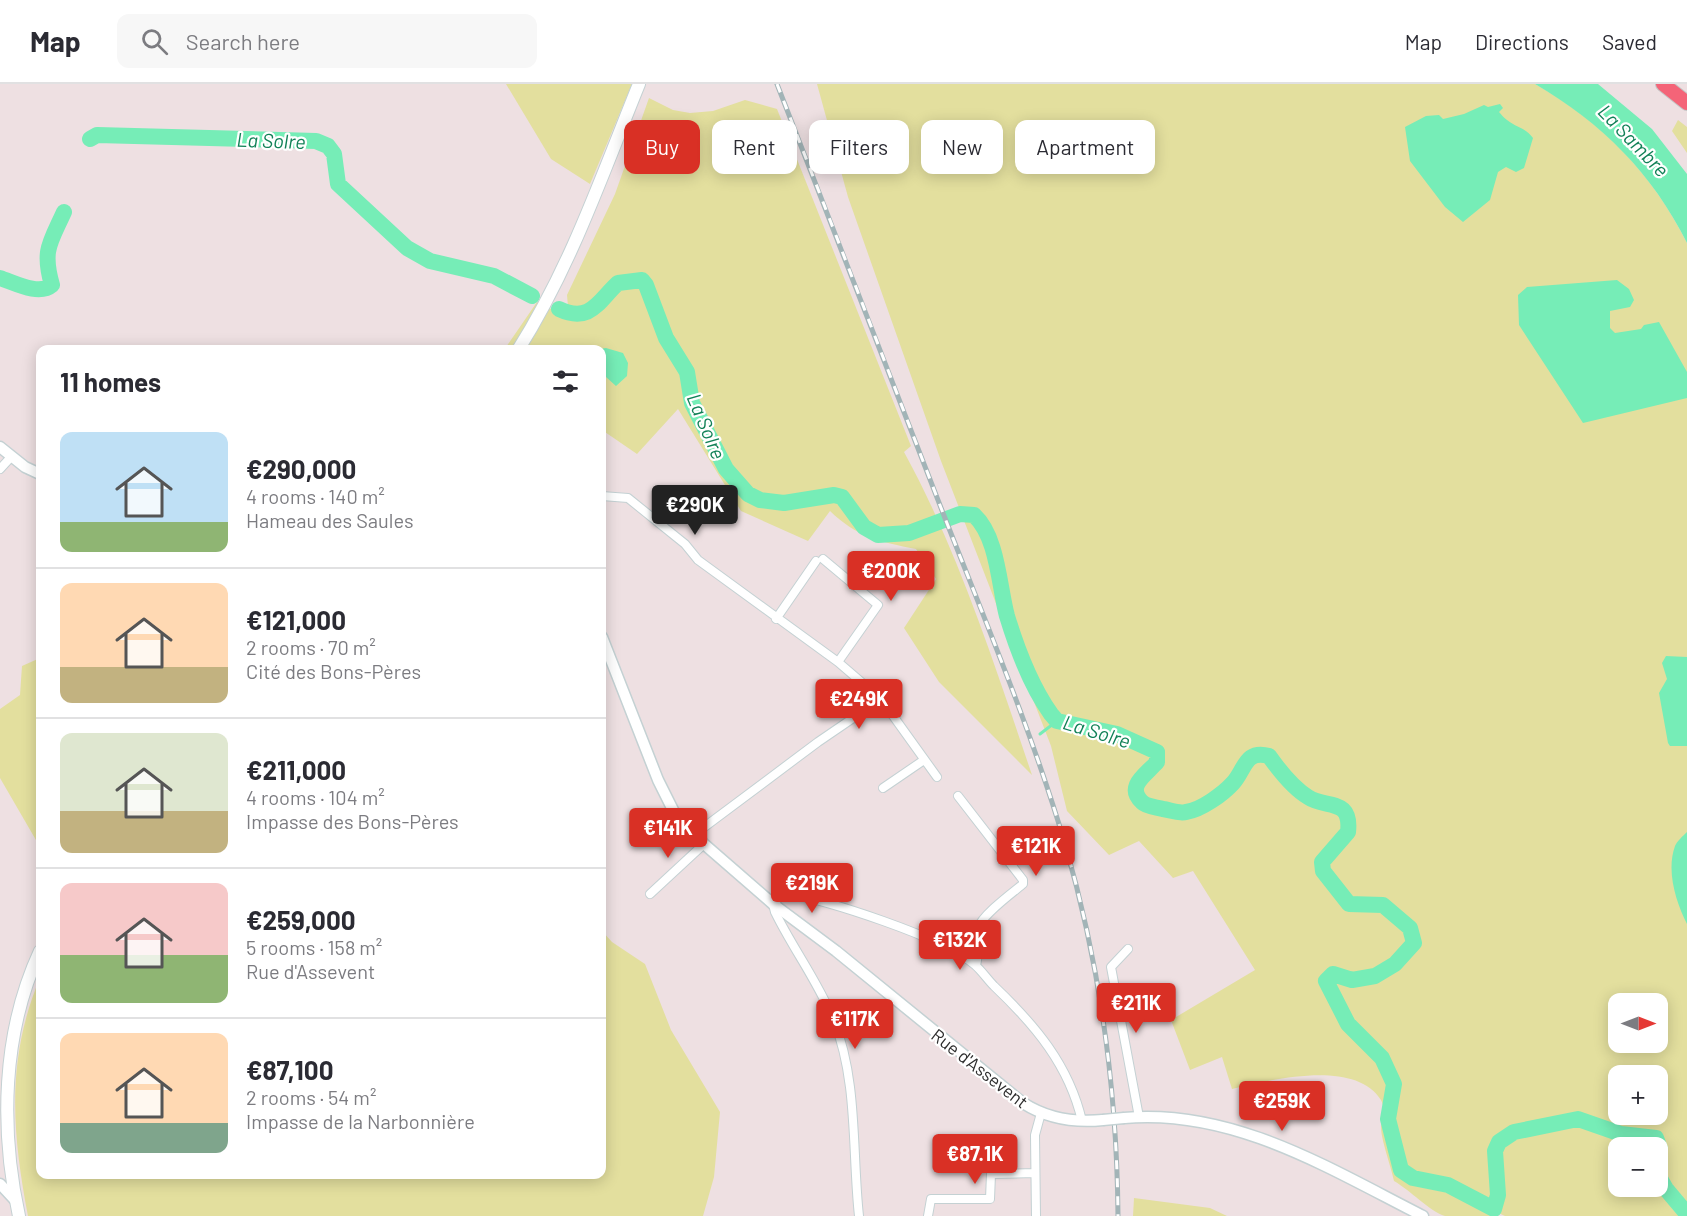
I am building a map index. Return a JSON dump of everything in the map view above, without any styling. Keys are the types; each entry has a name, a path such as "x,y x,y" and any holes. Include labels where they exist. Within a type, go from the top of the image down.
{"highway":[{"path":"1662,84 1687,103"}],"main road":[{"path":"521,345 541,313 573,249 639,84"},
{"path":"19,1216 6,1131 7,1082 11,1046 24,990 36,961"}],"street":[{"path":"0,447 25,467 36,472"},
{"path":"0,469 12,457"},
{"path":"606,496 628,498 685,544 698,560 838,662 881,699 937,777"},
{"path":"776,619 820,560 878,605 838,662"},
{"name":"Rue d'Assevent","path":"606,648 668,804 695,834 773,904 836,951 1005,1090 1041,1113 1083,1121 1139,1117 1188,1118 1234,1128 1282,1147 1406,1212 1424,1216"},
{"path":"695,834 818,742 881,699"},
{"path":"883,788 924,760"},
{"path":"958,796 1023,880 1023,884 985,917 978,928 979,955 976,965"},
{"path":"650,894 704,843"},
{"path":"859,1216 849,1085 839,1038 834,1021 783,928 773,904 784,893 803,896 909,933 976,965 1053,1052 1073,1089 1083,1121"},
{"path":"1128,949 1111,967 1139,1117"},
{"path":"1036,1216 1035,1134 1041,1113"},
{"path":"0,1146 6,1131"},
{"path":"928,1216 931,1199 990,1198 991,1174 1035,1173"},
{"path":"0,1184 15,1200"}],"shaded area":[{"path":"506,84 632,84 590,184 551,159"},
{"path":"817,84 1535,84 1582,115 1623,152 1658,194 1687,243 1687,1216 1505,1216 1496,1212 1493,1216 1445,1216 1433,1210 1394,1181 1381,1132 1382,1103 1369,1087 1352,1079 1311,1075 1289,1077 1232,1089 1222,1057 1190,1070 1171,1020 1255,970 1193,871 1173,878 1139,841 1109,855 1067,811 1051,746 941,461 842,174 909,174 909,120 827,120"},
{"path":"649,98 673,110 690,113 713,111 745,100 777,109 781,120 712,120 712,174 797,174 797,159 911,446 904,452 942,529 975,610 1032,775 939,682 904,628 936,579 916,549 891,544 860,533 830,511 808,541 741,511 678,409 637,454 606,433 606,345 507,345 537,302 569,318 567,295 615,194 624,169 624,174 700,174 700,120 641,120"},
{"path":"1678,120 1687,127 1687,153 1672,131"},
{"path":"36,660 36,840 0,778 0,709 20,695 22,666"},
{"path":"606,935 645,964 671,1030 720,1112 714,1177 703,1216 28,1216 18,1155 15,1096 17,1067 29,1008 36,989 36,1179 606,1179"},
{"path":"1134,1198 1210,1208 1227,1216 1133,1216"}],"water":[{"name":"La Sambre","path":"1535,84 1598,84 1652,129 1687,174 1687,243 1658,194 1623,152 1582,115"},
{"path":"1500,104 1503,108 1499,112 1533,138 1524,168 1516,172 1506,167 1498,172 1490,200 1463,222 1445,207 1410,161 1405,127 1426,116 1439,115 1443,119 1464,114 1484,105 1488,107"},
{"path":"1617,280 1629,289 1634,300 1630,307 1610,311 1610,328 1615,333 1641,329 1644,325 1659,322 1687,372 1687,398 1583,423 1519,325 1518,295 1527,287"},
{"path":"606,348 623,353 628,363 627,376 616,386 606,377"},
{"path":"1666,656 1687,657 1687,746 1670,746 1668,743 1659,693 1667,679 1662,663"},
{"path":"1687,832 1687,924 1676,896 1672,876 1672,856 1675,846"}],"waterway":[{"name":"La Solre","path":"90,139 97,135 316,141 328,146 334,154 338,184 407,248 430,261 494,276 532,296"},
{"name":"La Solre","path":"0,278 34,289 47,288 52,285 48,263 49,247 64,212"},
{"name":"La Solre","path":"559,309 579,314 587,312 618,283 642,280 666,338 687,372 692,403 726,469 748,494 760,500 784,503 834,495 842,497 864,527 878,535 909,533 960,514 974,515 982,524 993,549 1007,616 1020,654 1037,692 1051,714 1057,721 1117,734 1157,752 1157,762 1137,785 1137,796 1144,804 1180,813 1192,811 1211,801 1229,787 1246,762 1255,755 1261,755 1269,756 1302,793 1315,801 1336,806 1346,813 1348,832 1322,862 1323,871 1349,904 1383,905 1410,928 1414,943 1395,964 1375,976 1352,980 1333,974 1326,981 1348,1024 1382,1058 1394,1084 1388,1119 1401,1170 1413,1178 1448,1185 1494,1209 1498,1195 1495,1151 1499,1142 1514,1132 1578,1119 1621,1134 1647,1137"},
{"path":"1040,734 1057,721"},
{"name":"La Solre","path":"1668,1191 1687,1214"}],"railway":[{"path":"777,84 1008,678 1065,844 1088,935 1104,1028 1114,1122 1118,1216"}]}
